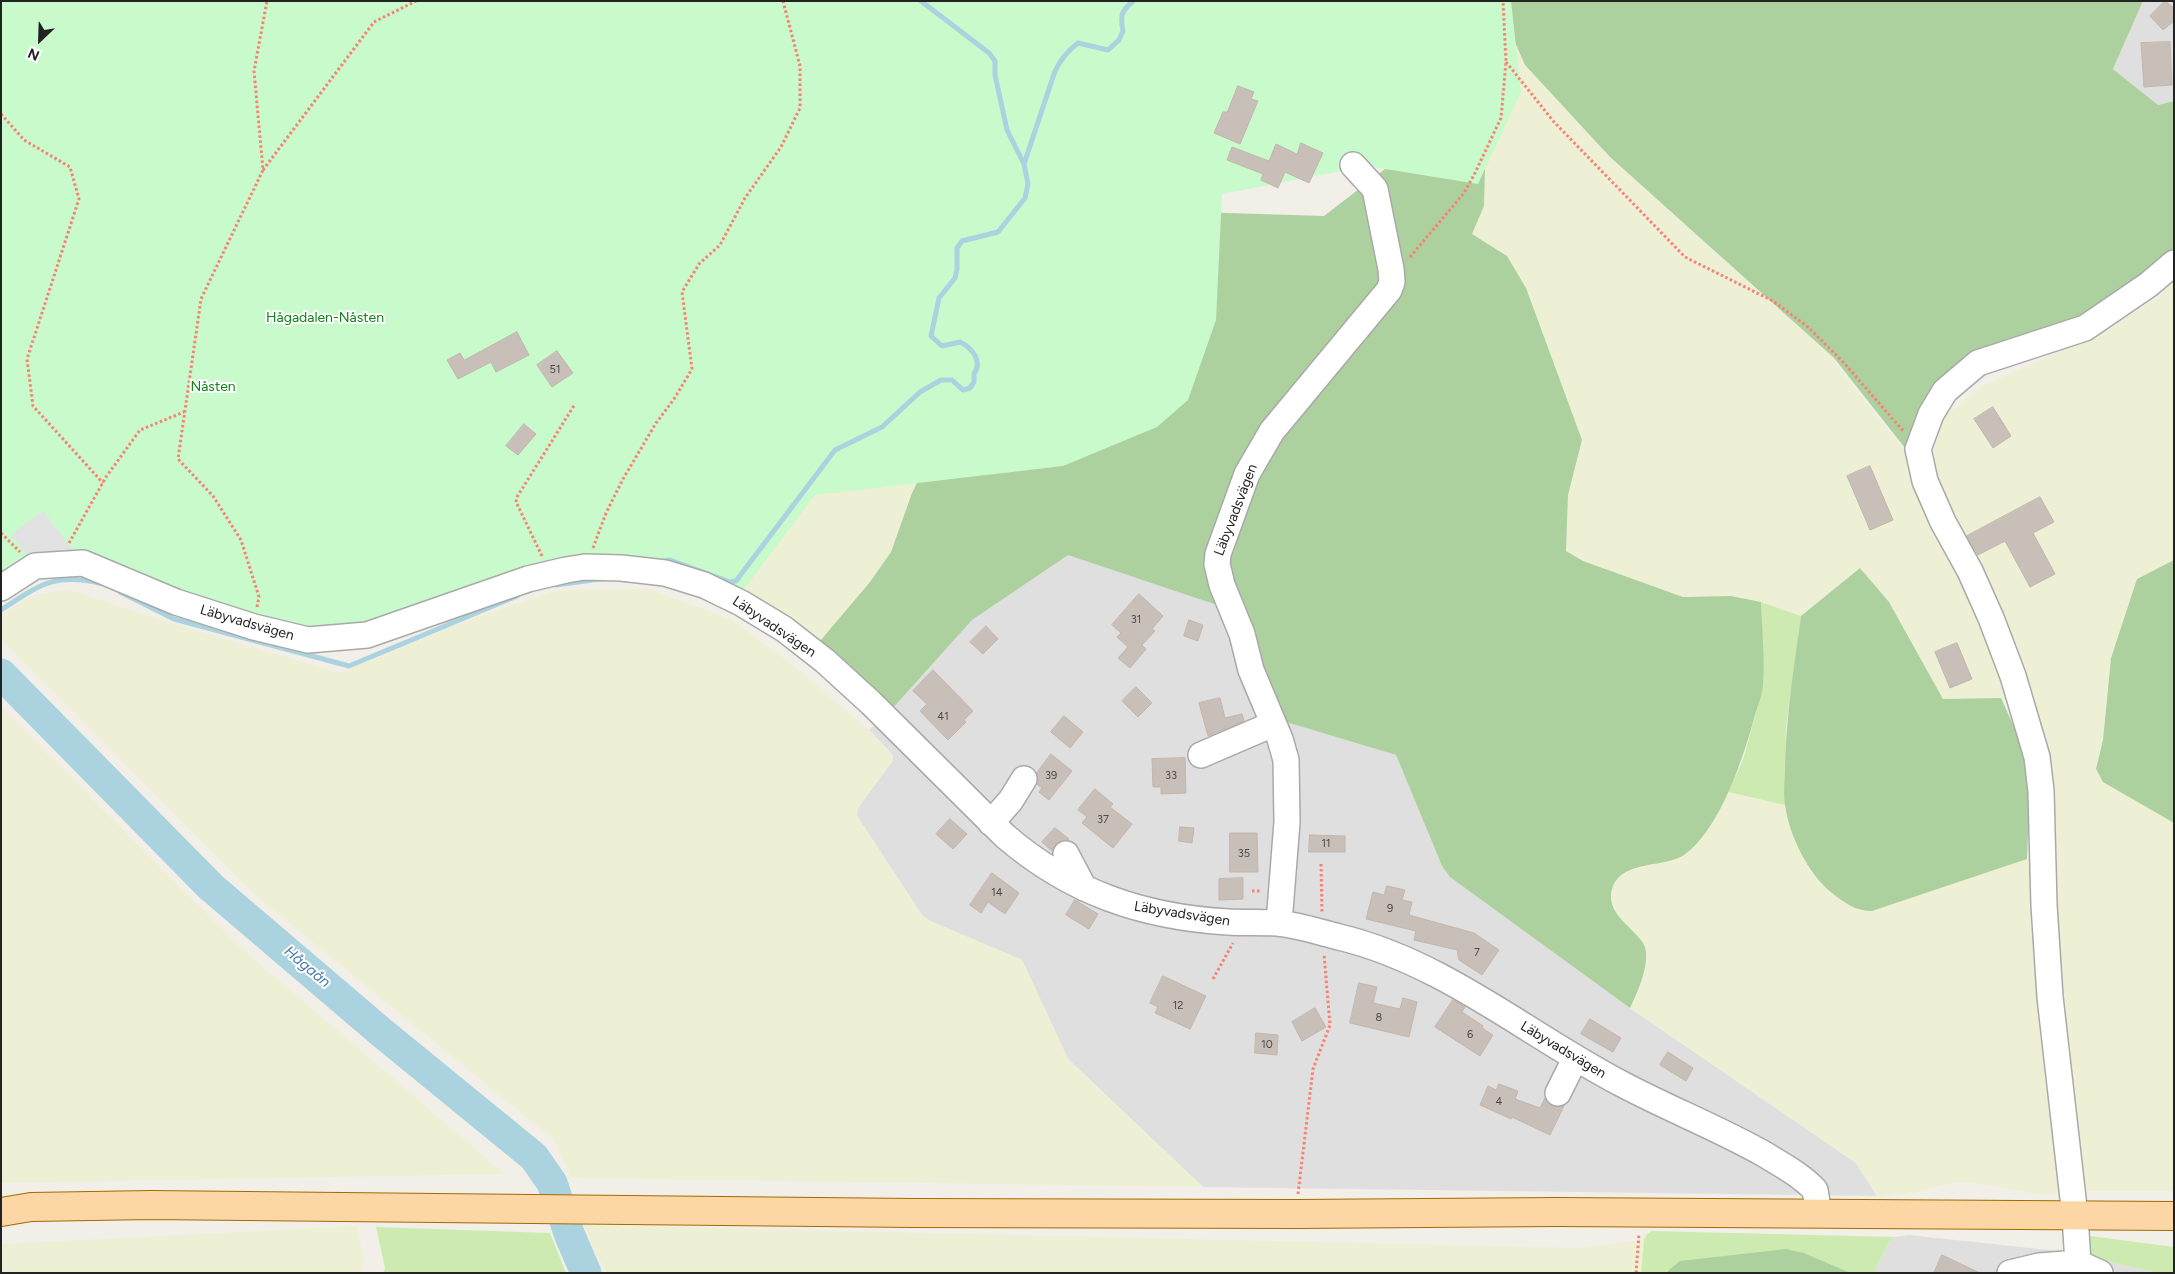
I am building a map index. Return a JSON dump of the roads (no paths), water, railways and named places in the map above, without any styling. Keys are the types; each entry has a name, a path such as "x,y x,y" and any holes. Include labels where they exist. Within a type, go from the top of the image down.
{"main road":[{"path":"1,1204 31,1208"},
{"path":"1,1212 31,1208 161,1205 923,1213 1641,1213 2174,1216"}],"street":[{"name":"Läbyvadsvägen","path":"1279,924 1287,822 1284,750 1251,670 1242,634 1222,585 1217,564 1218,554 1247,474 1272,431 1294,402 1370,314 1389,290 1392,282 1375,189 1353,165"},
{"path":"2010,1273 2036,1269 2089,1268 2075,1216 2050,997 2044,905 2042,791 2037,757 2013,676 1991,618 1970,571 1925,481 1918,449 1931,414 1945,391 1978,363 2084,328 2148,285 2174,263"},
{"name":"Läbyvadsvägen","path":"1,588 45,565 84,563 176,602 254,628 308,640 367,635 528,578 585,568 621,568 665,573 704,585 766,618 842,675 991,823 1035,860 1084,888 1123,905 1149,911 1228,922 1279,924 1323,934 1380,949 1428,969 1575,1059 1624,1086 1742,1142 1790,1169 1816,1190 1818,1214"},
{"path":"1201,755 1273,724"},
{"path":"991,823 1011,800 1024,779"},
{"path":"1066,854 1084,888"},
{"path":"1558,1093 1575,1059"}],"waterway":[{"path":"921,1 989,53 995,61 995,75 1007,130 1024,164"},
{"path":"663,561 670,560 730,582 736,581 835,450 882,427 920,392 941,380 952,380 963,390 970,388 974,382 977,364 975,355 960,342 942,346 931,336 939,298 955,278 957,248 962,241 998,232 1025,198 1028,184 1024,164 1057,67 1067,52 1078,43 1108,50 1119,40 1123,31 1122,14 1133,1"},
{"path":"1,610 38,587 60,580 72,579 104,584"},
{"path":"556,585 600,579"},
{"path":"120,592 174,619 349,666 517,596"},
{"name":"Hågaån","path":"1,674 211,887 381,1032 534,1157 552,1183 570,1236 586,1273"}],"park label":[{"name":"Hågadalen-Nåsten","path":"325,318"},
{"name":"Nåsten","path":"213,387"}]}
